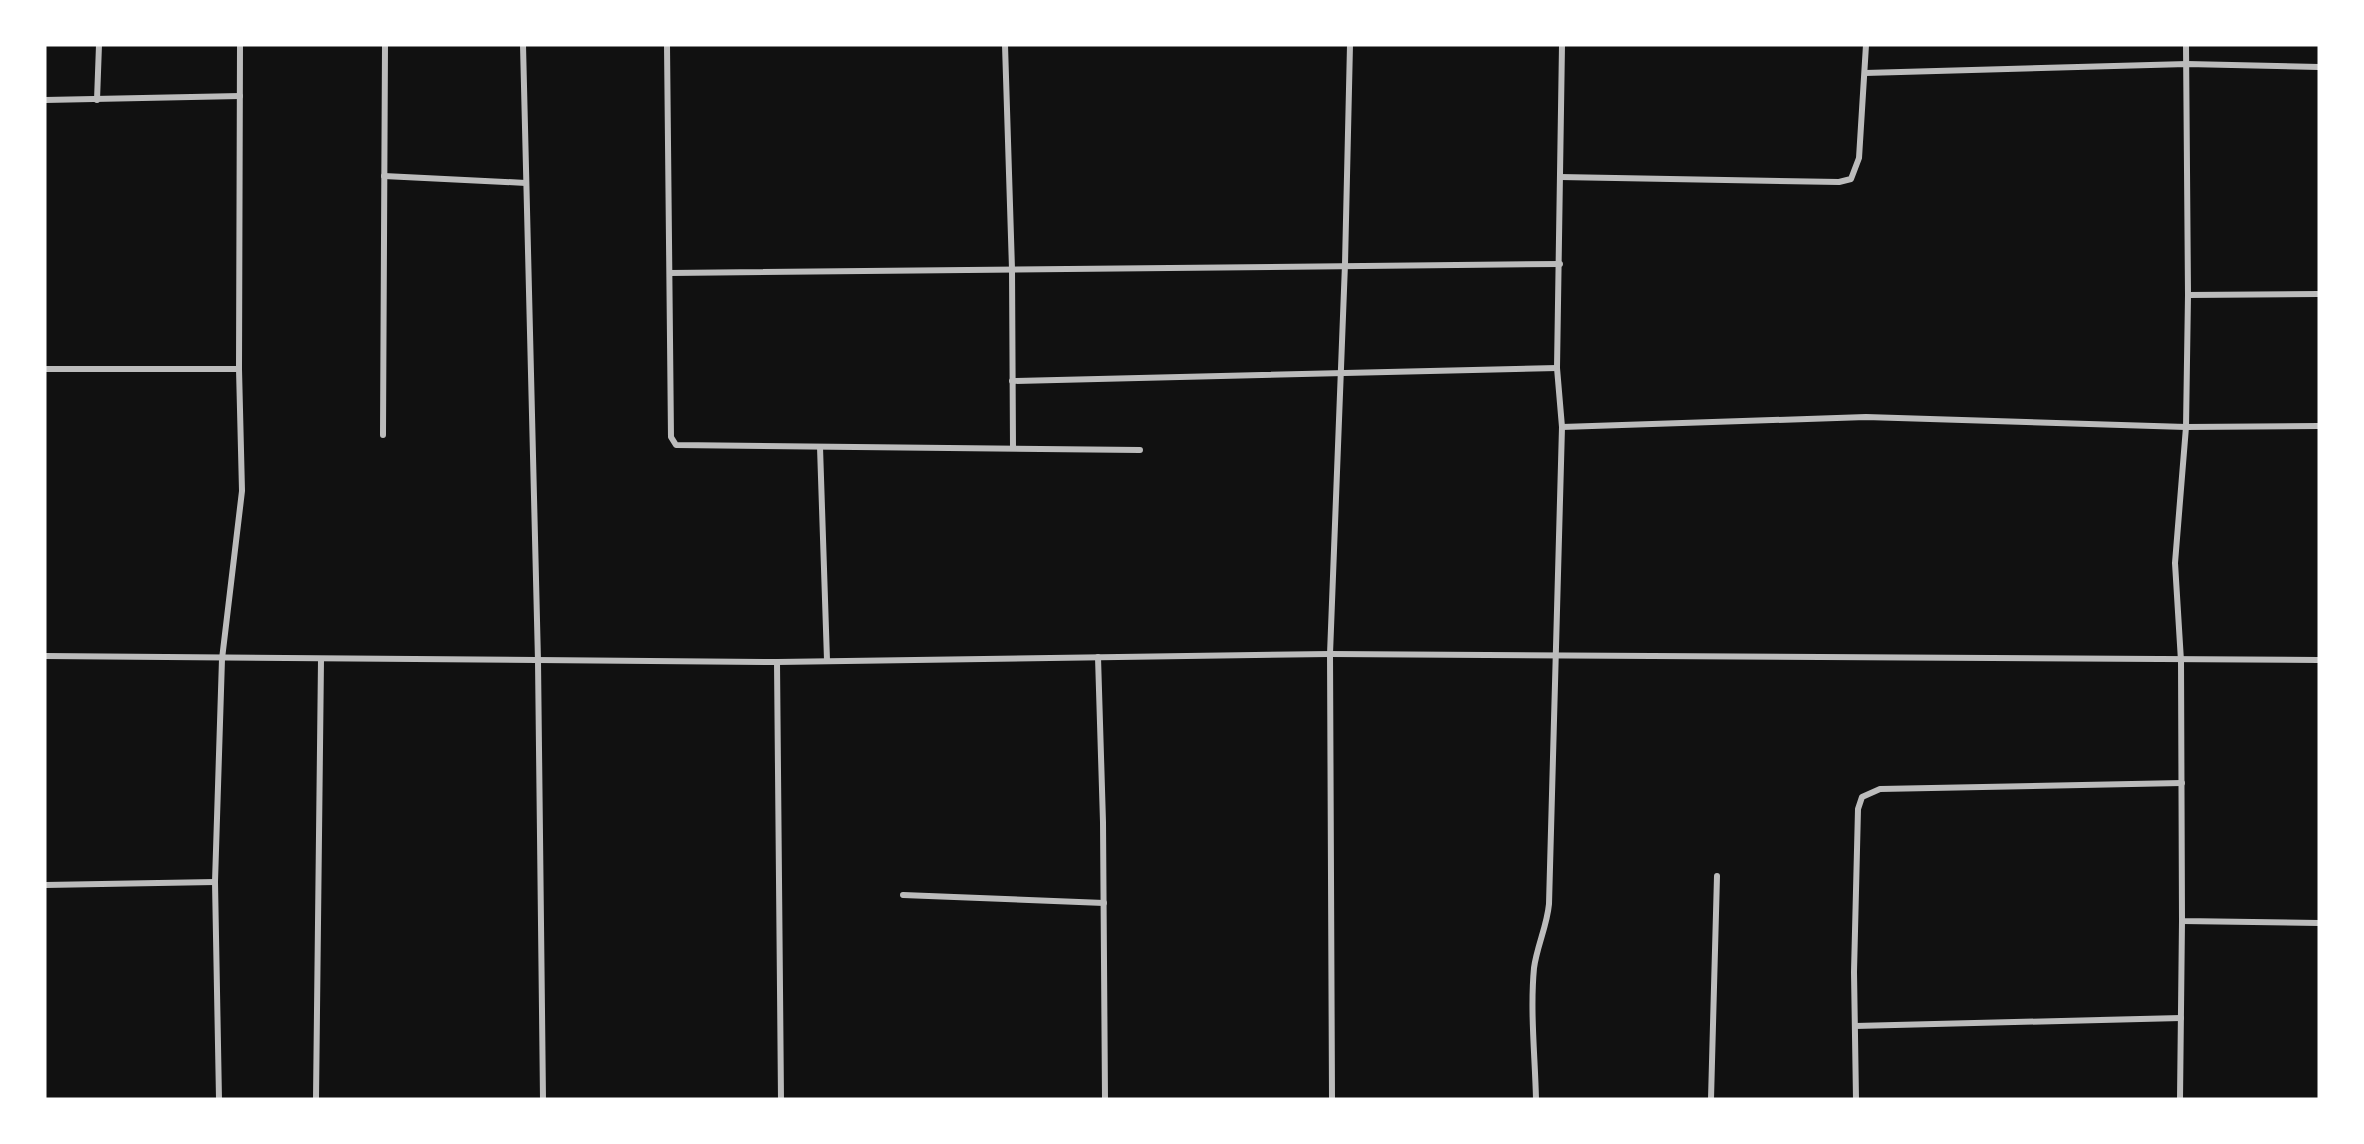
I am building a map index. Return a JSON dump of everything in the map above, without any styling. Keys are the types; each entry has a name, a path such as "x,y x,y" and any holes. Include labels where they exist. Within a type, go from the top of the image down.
{"street":[{"path":"97,100 99,45"},
{"path":"219,1099 215,882 222,659 242,491 239,369 240,45"},
{"path":"383,435 385,45"},
{"path":"523,45 538,661 543,1099"},
{"path":"667,45 673,442 679,446 1140,450"},
{"path":"1005,45 1012,269 1013,448"},
{"path":"1332,1099 1330,654 1345,264 1350,45"},
{"path":"1536,1099 1533,982 1536,951 1547,921 1549,904 1562,427 1557,368 1562,45"},
{"path":"1560,177 1847,180 1854,175 1859,158 1866,45"},
{"path":"2180,1099 2181,661 2175,563 2186,427 2187,45"},
{"path":"1865,73 2187,64 2319,67"},
{"path":"45,100 240,96"},
{"path":"384,176 526,183"},
{"path":"670,273 1345,264 1560,264"},
{"path":"2188,295 2319,294"},
{"path":"1012,381 1557,368"},
{"path":"45,369 239,369"},
{"path":"1562,427 1866,417 2186,427 2319,426"},
{"path":"820,447 828,660"},
{"path":"45,656 777,662 1330,654 2181,661 2319,660"},
{"path":"1098,657 1104,903 1105,1099"},
{"path":"316,1099 321,660"},
{"path":"777,662 781,1099"},
{"path":"1856,1099 1858,809 1862,797 1880,789 2182,783"},
{"path":"1711,1099 1716,876"},
{"path":"45,885 215,882"},
{"path":"903,895 1104,903"},
{"path":"2182,921 2319,923"},
{"path":"1855,1026 2181,1018"}]}
